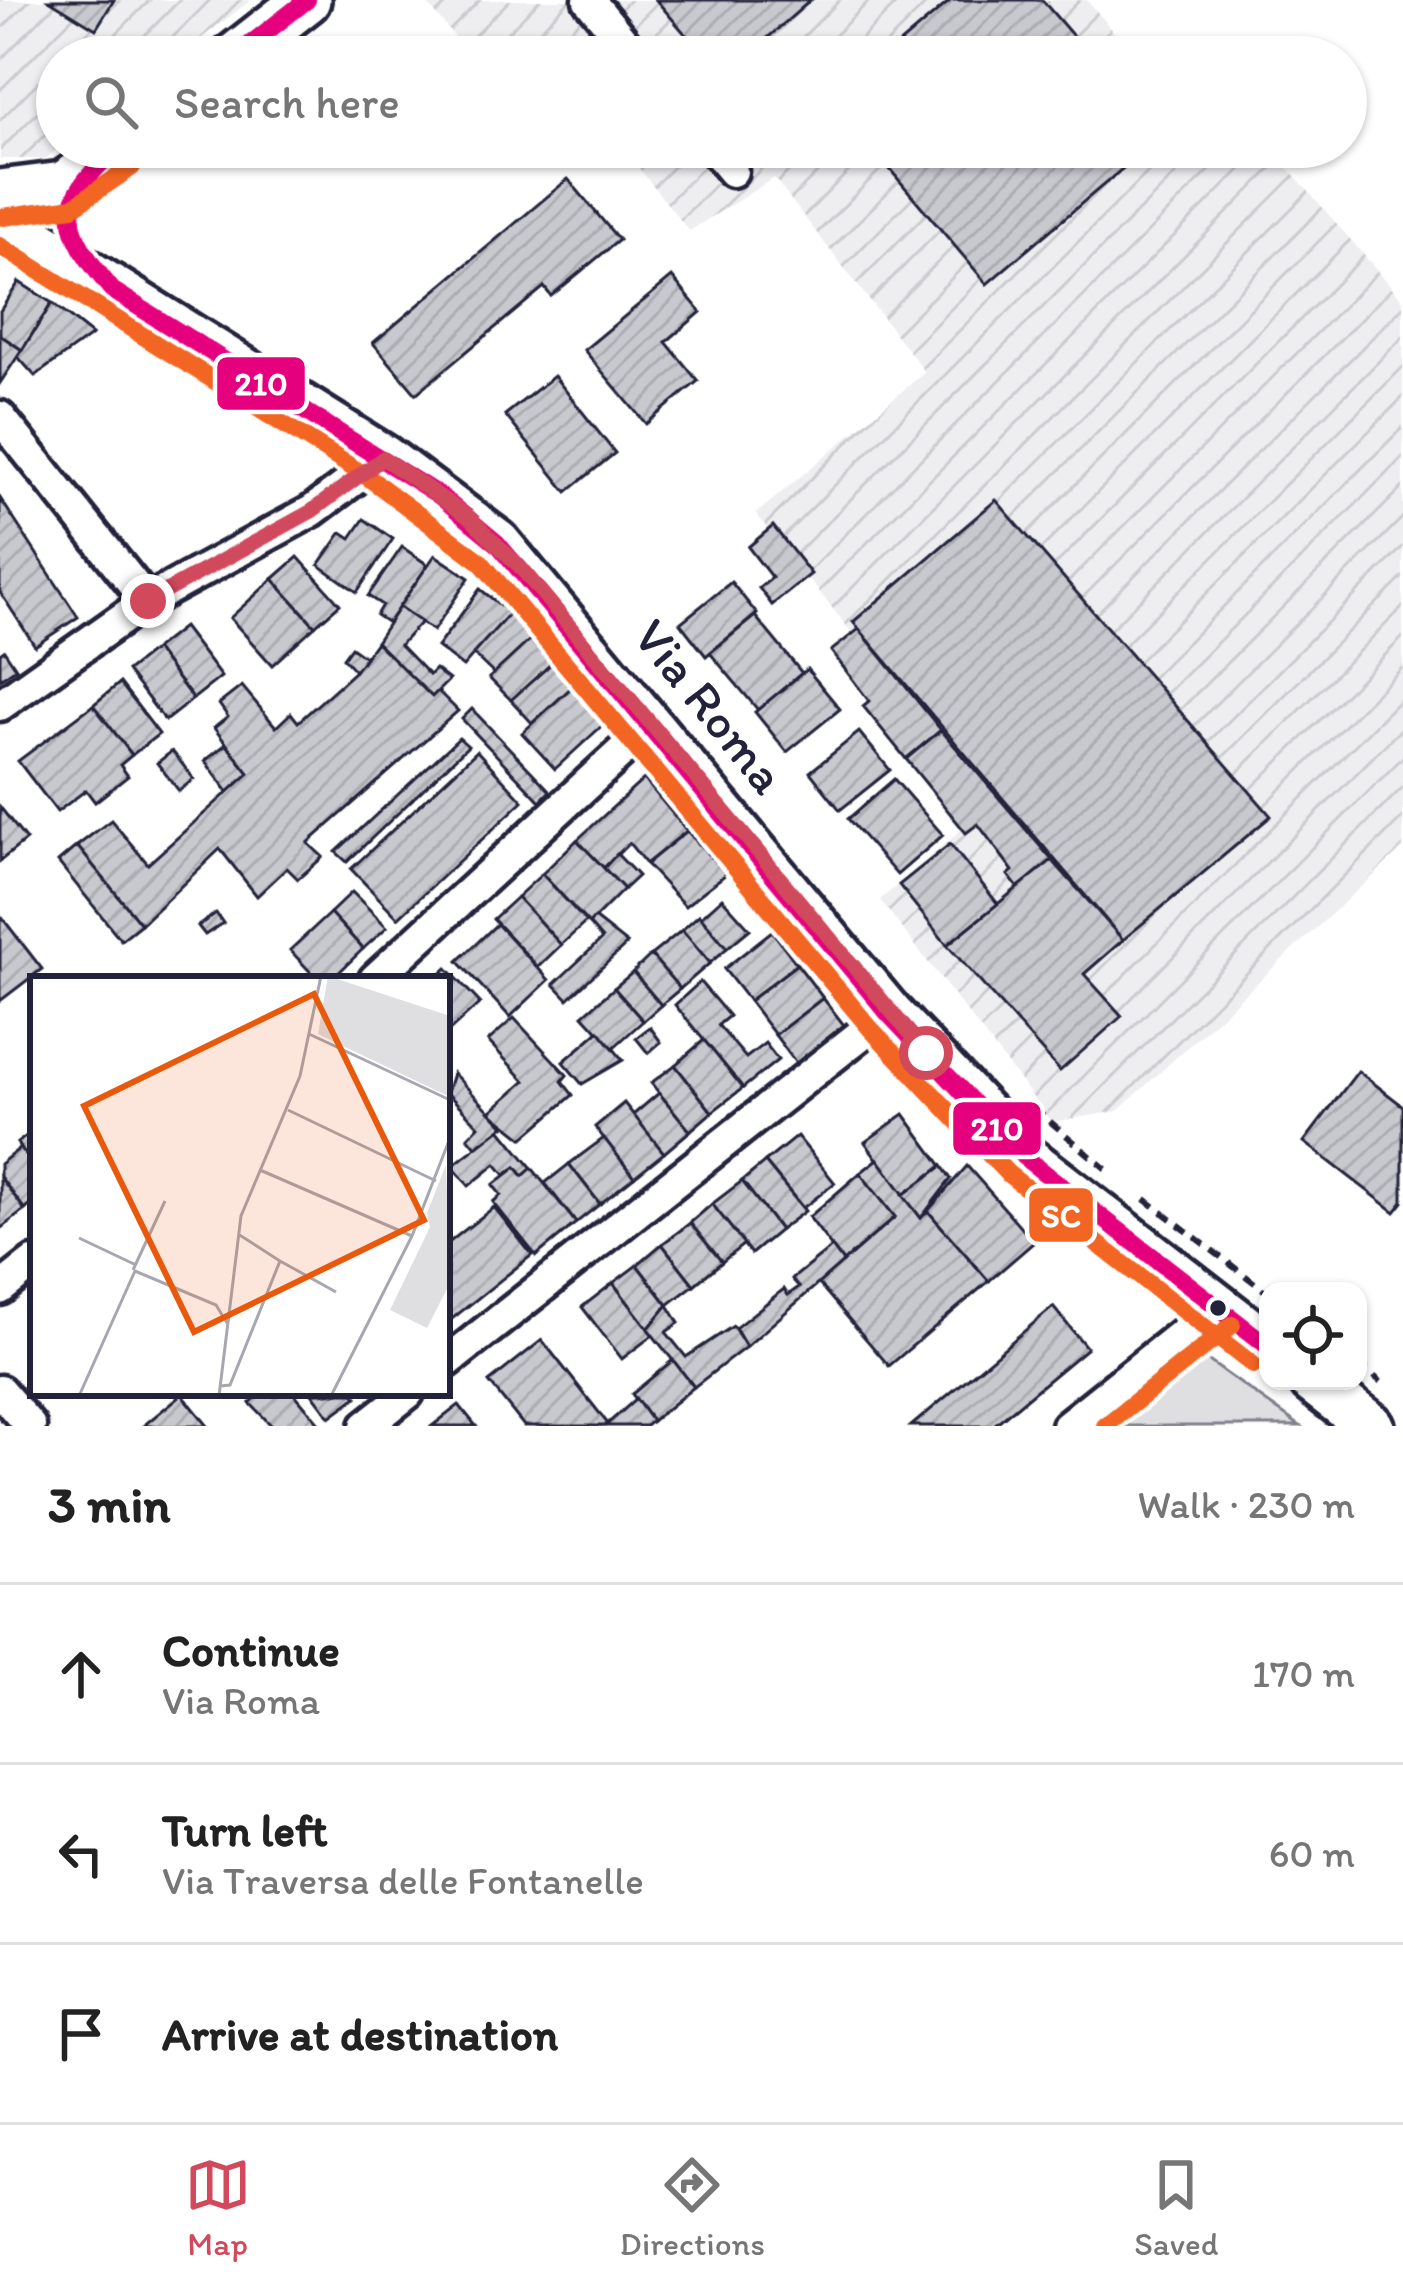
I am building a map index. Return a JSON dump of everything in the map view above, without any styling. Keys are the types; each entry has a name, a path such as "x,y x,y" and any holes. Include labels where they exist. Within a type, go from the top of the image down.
{"main road":[{"path":"261,36 307,0"},
{"path":"0,193 44,190 92,168"},
{"path":"82,176 72,192 69,225 77,245 112,290"},
{"name":"Via Roma","path":"0,218 383,458 497,543 652,724 887,1013 1024,1156 1259,1339"},
{"path":"1324,1390 1370,1426"}],"street":[{"path":"589,0 619,36"},
{"path":"0,417 148,601"},
{"path":"0,705 148,601 312,511 383,458"},
{"path":"378,976 652,724"},
{"path":"450,1360 887,1013"},
{"path":"0,1289 30,1265"},
{"path":"1067,1426 1217,1306"},
{"path":"0,1391 30,1426"},
{"path":"366,1426 404,1396"}],"path":[{"path":"1028,1104 1109,1171"},
{"path":"1144,1198 1259,1285"}],"shaded area":[{"path":"0,0 251,0 204,36 36,36 36,159 0,159"},
{"path":"424,0 1087,0 1117,36 454,36"},
{"path":"639,168 1288,168 1403,300 1403,848 1118,1111 1052,1122 880,900 991,804 756,514 925,372 774,178 689,231"},
{"path":"1192,1349 1300,1426 1095,1426"}],"building":[{"path":"49,0 114,0 96,29"},
{"path":"656,0 811,0 770,36 687,36"},
{"path":"951,0 1042,0 1073,36 909,36"},
{"path":"889,168 1123,168 987,284"},
{"path":"568,179 619,240 551,296 544,287 416,394 373,343"},
{"path":"672,277 701,312 666,342 698,381 646,424 584,350"},
{"path":"19,282 52,303 22,350 0,335 0,311"},
{"path":"52,303 92,335 35,376 18,357"},
{"path":"0,335 22,350 0,383"},
{"path":"554,376 615,453 567,492 505,415"},
{"path":"0,498 78,617 35,646 0,592"},
{"path":"996,500 1271,816 1123,940 853,622"},
{"path":"364,519 393,539 357,592 319,565 342,532 351,538"},
{"path":"773,526 811,574 772,605 759,588 772,578 748,547"},
{"path":"402,547 428,565 388,623 376,615 382,605 368,596"},
{"path":"435,555 469,578 433,631 399,607"},
{"path":"298,557 340,604 315,626 273,579"},
{"path":"273,579 315,626 272,665 230,618"},
{"path":"731,582 757,614 706,656 680,623"},
{"path":"480,589 510,613 463,667 437,647"},
{"path":"399,607 421,622 400,645 429,675 435,669 449,680 432,697 376,642"},
{"path":"510,613 535,636 494,674 473,654"},
{"path":"755,616 802,673 758,710 710,653"},
{"path":"183,627 221,677 193,699 155,649"},
{"path":"859,629 941,730 906,759 863,706 869,701 831,651"},
{"path":"530,640 551,664 511,700 489,678"},
{"path":"376,642 432,697 438,691 458,711 308,843 323,857 298,879 287,868 257,896 220,849 141,924 77,846 111,820 148,864 249,773 214,728 228,717 219,704 242,686 276,727 291,713 298,722 355,671"},
{"path":"351,647 365,657 355,671 343,658"},
{"path":"155,649 193,699 165,721 127,671"},
{"path":"4,650 16,668 0,679 0,653"},
{"path":"551,664 572,687 532,723 511,700"},
{"path":"807,669 840,709 787,752 755,712"},
{"path":"120,683 159,734 132,755 93,705"},
{"path":"572,687 605,723 555,769 522,733"},
{"path":"93,705 132,755 120,765 128,776 95,802 86,790 57,812 18,761"},
{"path":"472,709 550,791 540,801 462,719"},
{"path":"941,730 1052,860 1018,888 1008,875 1013,871 978,824 966,833 906,759"},
{"path":"859,732 890,770 840,810 810,772"},
{"path":"459,738 468,746 347,862 336,852"},
{"path":"226,744 249,773 228,792 205,761"},
{"path":"172,751 194,779 179,791 157,763"},
{"path":"477,751 523,801 398,918 351,869"},
{"path":"644,779 687,831 646,864 629,843 604,868 577,840"},
{"path":"894,779 943,835 897,875 848,819"},
{"path":"0,807 26,840 0,861"},
{"path":"687,831 726,874 685,906 646,864"},
{"path":"577,840 624,889 589,924 542,874"},
{"path":"950,844 998,904 947,945 899,885"},
{"path":"77,846 141,924 121,940 58,862"},
{"path":"617,854 638,876 624,889 604,868"},
{"path":"1052,860 1123,940 1084,974 1122,1016 1060,1071 947,945"},
{"path":"542,874 586,922 561,945 517,897"},
{"path":"352,892 387,927 363,949 330,913"},
{"path":"517,897 561,945 538,967 493,919"},
{"path":"722,898 750,929 727,948 701,917"},
{"path":"216,913 223,923 205,935 198,926"},
{"path":"330,913 363,949 335,976 314,976 290,950"},
{"path":"0,915 42,969 0,1001"},
{"path":"699,915 727,948 710,963 682,930"},
{"path":"594,918 627,944 568,999 554,984 602,939 589,924"},
{"path":"497,924 549,980 510,1017 458,961"},
{"path":"682,930 710,963 680,989 651,955"},
{"path":"772,931 797,964 749,1001 724,969"},
{"path":"651,955 680,989 661,1005 633,972"},
{"path":"797,964 823,998 775,1035 749,1001"},
{"path":"447,968 480,1003 450,1030 450,976 438,976"},
{"path":"633,972 661,1005 643,1021 614,988"},
{"path":"700,982 729,1016 718,1025 746,1058 765,1043 778,1060 743,1088 675,1005"},
{"path":"614,988 643,1021 613,1048 583,1015"},
{"path":"823,998 847,1029 798,1066 775,1035"},
{"path":"514,1018 567,1075 562,1081 573,1095 523,1138 490,1112 525,1081 488,1041"},
{"path":"650,1027 661,1042 648,1053 636,1038"},
{"path":"599,1031 623,1060 582,1084 563,1062"},
{"path":"704,1040 743,1088 712,1112 675,1065"},
{"path":"675,1065 712,1112 690,1131 651,1083"},
{"path":"1358,1071 1403,1106 1403,1202 1395,1212 1304,1142"},
{"path":"453,1073 504,1126 476,1147 468,1137 479,1126 450,1096"},
{"path":"659,1093 690,1131 664,1153 633,1115"},
{"path":"624,1103 664,1153 634,1177 595,1127"},
{"path":"904,1114 942,1166 903,1195 865,1142"},
{"path":"500,1129 532,1168 523,1176 516,1167 505,1175 496,1164 469,1186 452,1166"},
{"path":"30,1133 30,1161 17,1143"},
{"path":"797,1136 835,1183 803,1208 765,1162"},
{"path":"604,1138 634,1177 600,1204 569,1164"},
{"path":"20,1148 30,1161 30,1206 25,1210 0,1177 0,1164"},
{"path":"878,1159 921,1218 928,1211 989,1281 889,1366 818,1283 895,1217 860,1173"},
{"path":"765,1162 805,1211 780,1230 742,1181"},
{"path":"569,1164 600,1204 576,1223 545,1183"},
{"path":"942,1166 951,1179 921,1218 903,1195"},
{"path":"967,1166 1034,1242 989,1281 928,1211"},
{"path":"516,1167 523,1176 532,1168 576,1223 536,1256 493,1202 501,1195 493,1185"},
{"path":"860,1173 895,1217 843,1262 809,1217"},
{"path":"0,1177 25,1210 0,1229"},
{"path":"742,1181 780,1230 751,1254 712,1204"},
{"path":"712,1204 744,1244 722,1262 690,1223"},
{"path":"494,1207 532,1255 450,1321 450,1242"},
{"path":"690,1223 722,1262 694,1285 662,1244"},
{"path":"662,1244 694,1285 668,1305 637,1265"},
{"path":"832,1247 843,1262 746,1347 735,1328 784,1289 788,1295 799,1287 792,1279"},
{"path":"637,1265 668,1305 648,1329 613,1283"},
{"path":"613,1283 653,1335 622,1359 582,1307"},
{"path":"668,1305 679,1323 666,1332 686,1357 733,1326 746,1347 694,1387 648,1329"},
{"path":"1053,1307 1087,1348 993,1426 911,1426"},
{"path":"542,1340 608,1424 524,1426 489,1382"},
{"path":"673,1360 694,1387 652,1421 632,1394"},
{"path":"184,1396 208,1426 143,1426"},
{"path":"258,1396 297,1396 320,1424 272,1426 250,1403"},
{"path":"314,1396 356,1396 357,1397 330,1417"},
{"path":"636,1399 652,1421 646,1426 605,1426"},
{"path":"459,1405 476,1426 432,1426"}],"transit line":[{"name":"210","path":"261,36 307,0"},
{"name":"210","path":"96,168 75,200 74,232 112,290 440,496 497,543 888,1013 1024,1157 1259,1339"},
{"name":"SC","path":"3,217 73,207 131,168"},
{"name":"SC","path":"0,246 369,478 480,561 870,1028 1007,1173 1253,1365"},
{"name":"SC","path":"1105,1426 1232,1325"}],"route":[{"path":"148,601 312,511 383,458 470,518 520,567 887,1013 926,1053"}]}
